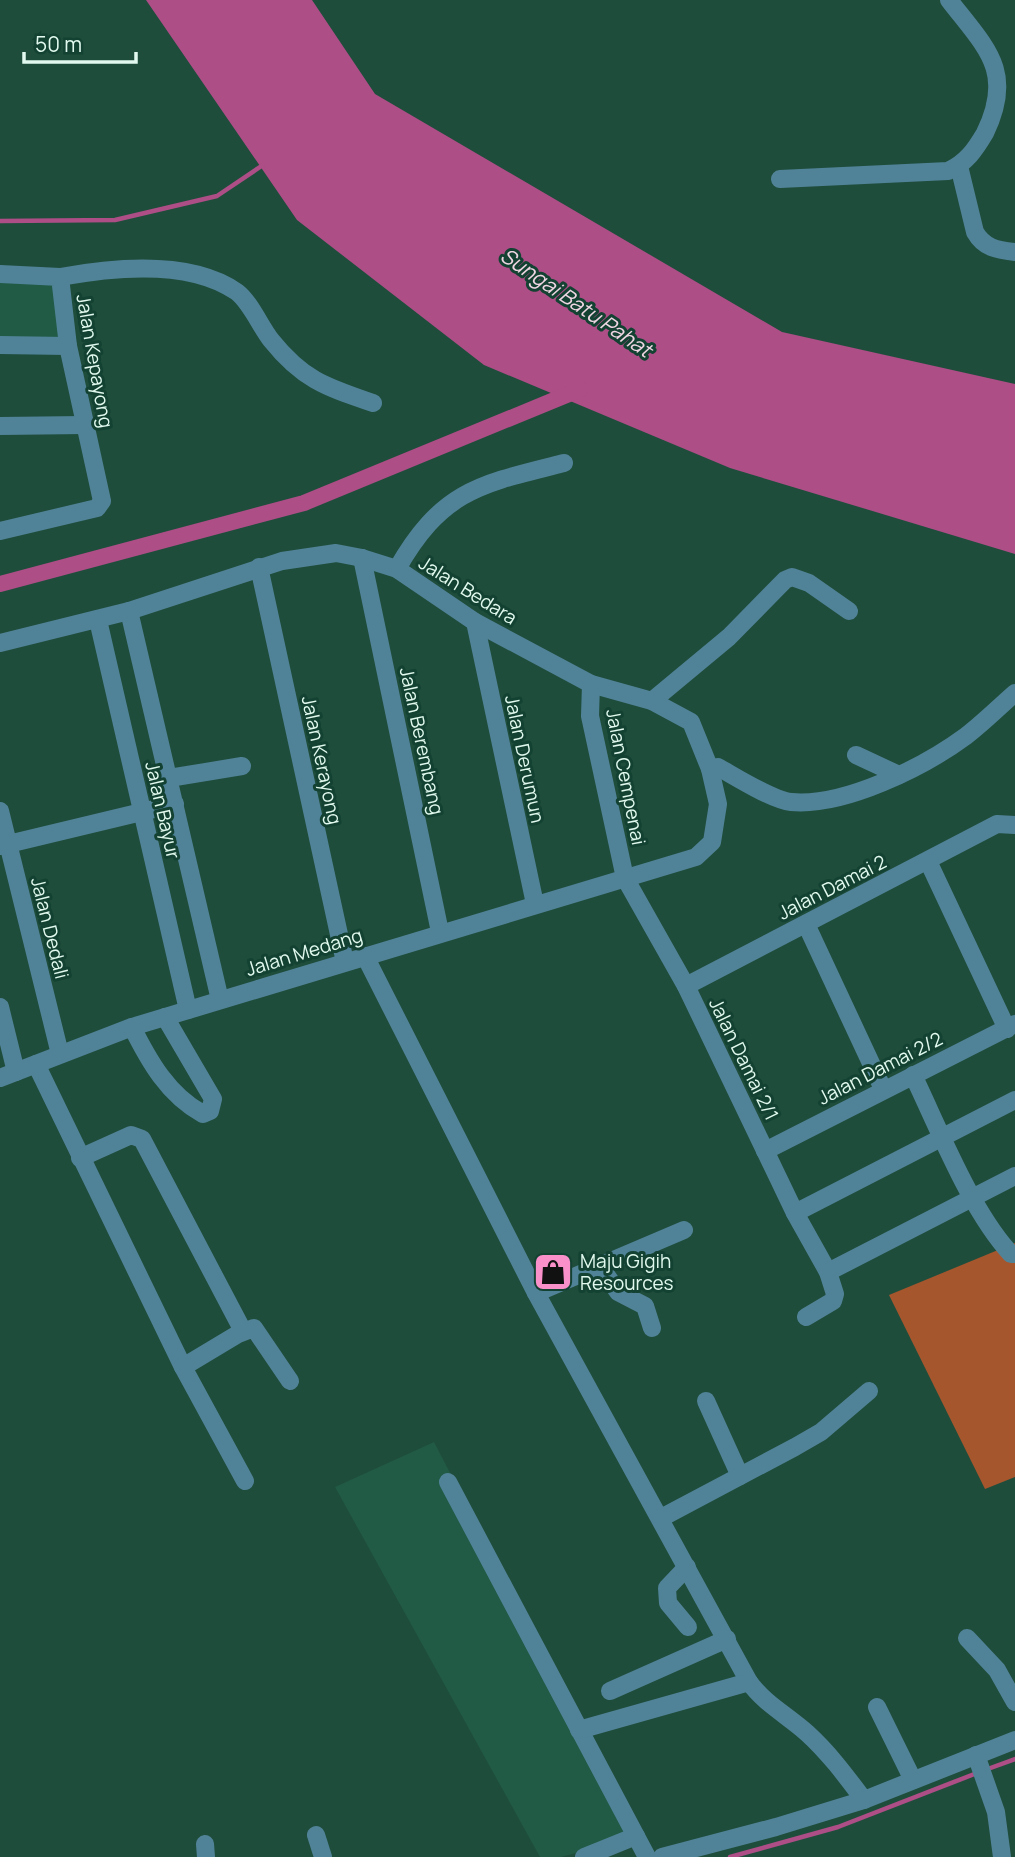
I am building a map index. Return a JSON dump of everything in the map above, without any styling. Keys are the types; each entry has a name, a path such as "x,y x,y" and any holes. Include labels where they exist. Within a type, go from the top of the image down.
{"street":[{"path":"780,178 938,172 959,166 976,148 995,115 1002,85 992,56 949,0"},
{"path":"959,166 975,232 980,241 990,248 1015,252"},
{"path":"60,277 114,270 163,270 204,276 239,293 271,340 308,377 319,385 373,403"},
{"name":"Jalan Kepayong","path":"0,274 60,277 68,346 102,501 97,508 0,531"},
{"path":"0,345 68,346"},
{"path":"0,426 84,425"},
{"path":"397,569 416,536 450,502 498,479 564,463"},
{"name":"Jalan Bedara","path":"0,643 98,620 258,566 313,554 336,553 397,569 475,622 591,684 652,701 691,722 710,769 718,804 712,842 696,857 625,878"},
{"name":"Jalan Berembang","path":"362,558 440,932"},
{"name":"Jalan Kerayong","path":"258,566 345,962"},
{"path":"652,701 729,637 792,577 809,583 849,611"},
{"name":"Jalan Bayur","path":"129,611 220,1000"},
{"name":"Jalan Bayur","path":"98,620 188,1010"},
{"name":"Jalan Derumun","path":"475,622 535,904"},
{"name":"Jalan Cempenai","path":"591,684 590,716 625,878 685,986"},
{"path":"710,769 718,768 788,802 814,802 838,797 899,775 965,736 1015,693"},
{"path":"856,755 899,775"},
{"path":"169,778 242,766"},
{"path":"4,846 175,804"},
{"name":"Jalan Dedali","path":"0,811 4,846 60,1054"},
{"name":"Jalan Damai 2","path":"685,986 997,824 1015,825"},
{"path":"929,861 1011,1026"},
{"name":"Jalan Medang","path":"8,1075 132,1027 625,878"},
{"path":"806,924 883,1089"},
{"path":"365,956 536,1293 749,1682 769,1706 805,1732 835,1762 864,1800"},
{"name":"Jalan Damai 2/1","path":"685,986 795,1213 828,1272"},
{"path":"0,1007 8,1075"},
{"path":"132,1027 159,1076 194,1109 204,1114 210,1111 213,1098 165,1017"},
{"name":"Jalan Damai 2/2","path":"765,1151 1011,1026"},
{"path":"36,1064 183,1367 245,1481"},
{"path":"913,1075 974,1197 1003,1245 1011,1254 1015,1254"},
{"path":"795,1213 1015,1100"},
{"path":"80,1158 131,1135 142,1139 243,1331"},
{"path":"806,1317 834,1301 835,1294 828,1272 1015,1176"},
{"path":"536,1293 684,1230"},
{"path":"600,1266 618,1292 645,1306 652,1328"},
{"path":"183,1367 243,1331 254,1328 290,1381"},
{"path":"661,1518 821,1432 869,1391"},
{"path":"706,1401 740,1476"},
{"path":"447,1482 647,1857"},
{"path":"687,1567 667,1588 668,1603 688,1628"},
{"path":"967,1638 997,1670 1015,1702"},
{"path":"610,1691 691,1652 727,1639"},
{"path":"579,1730 749,1682"},
{"path":"877,1707 913,1780"},
{"path":"662,1857 776,1827 864,1800 913,1780 982,1770 1015,1740"},
{"path":"982,1770 996,1812 1002,1857"},
{"path":"316,1835 323,1857"},
{"path":"584,1857 636,1836"}],"shaded area":[{"path":"0,269 65,272 74,350 0,349"},
{"path":"1015,1243 1015,1477 985,1489 889,1295"},
{"path":"434,1442 639,1836 561,1857 540,1857 335,1487"}],"water":[{"name":"Sungai Batu Pahat","path":"146,0 312,0 375,94 782,332 1015,384 1015,554 730,468 484,365 297,220"}],"waterway":[{"path":"0,221 115,220 217,196 263,165"},
{"path":"0,584 304,503 581,389"},
{"path":"985,1770 1015,1759"},
{"path":"730,1857 838,1827 977,1773"}],"place":[{"name":"Maju Gigih Resources","path":"553,1272"}]}
